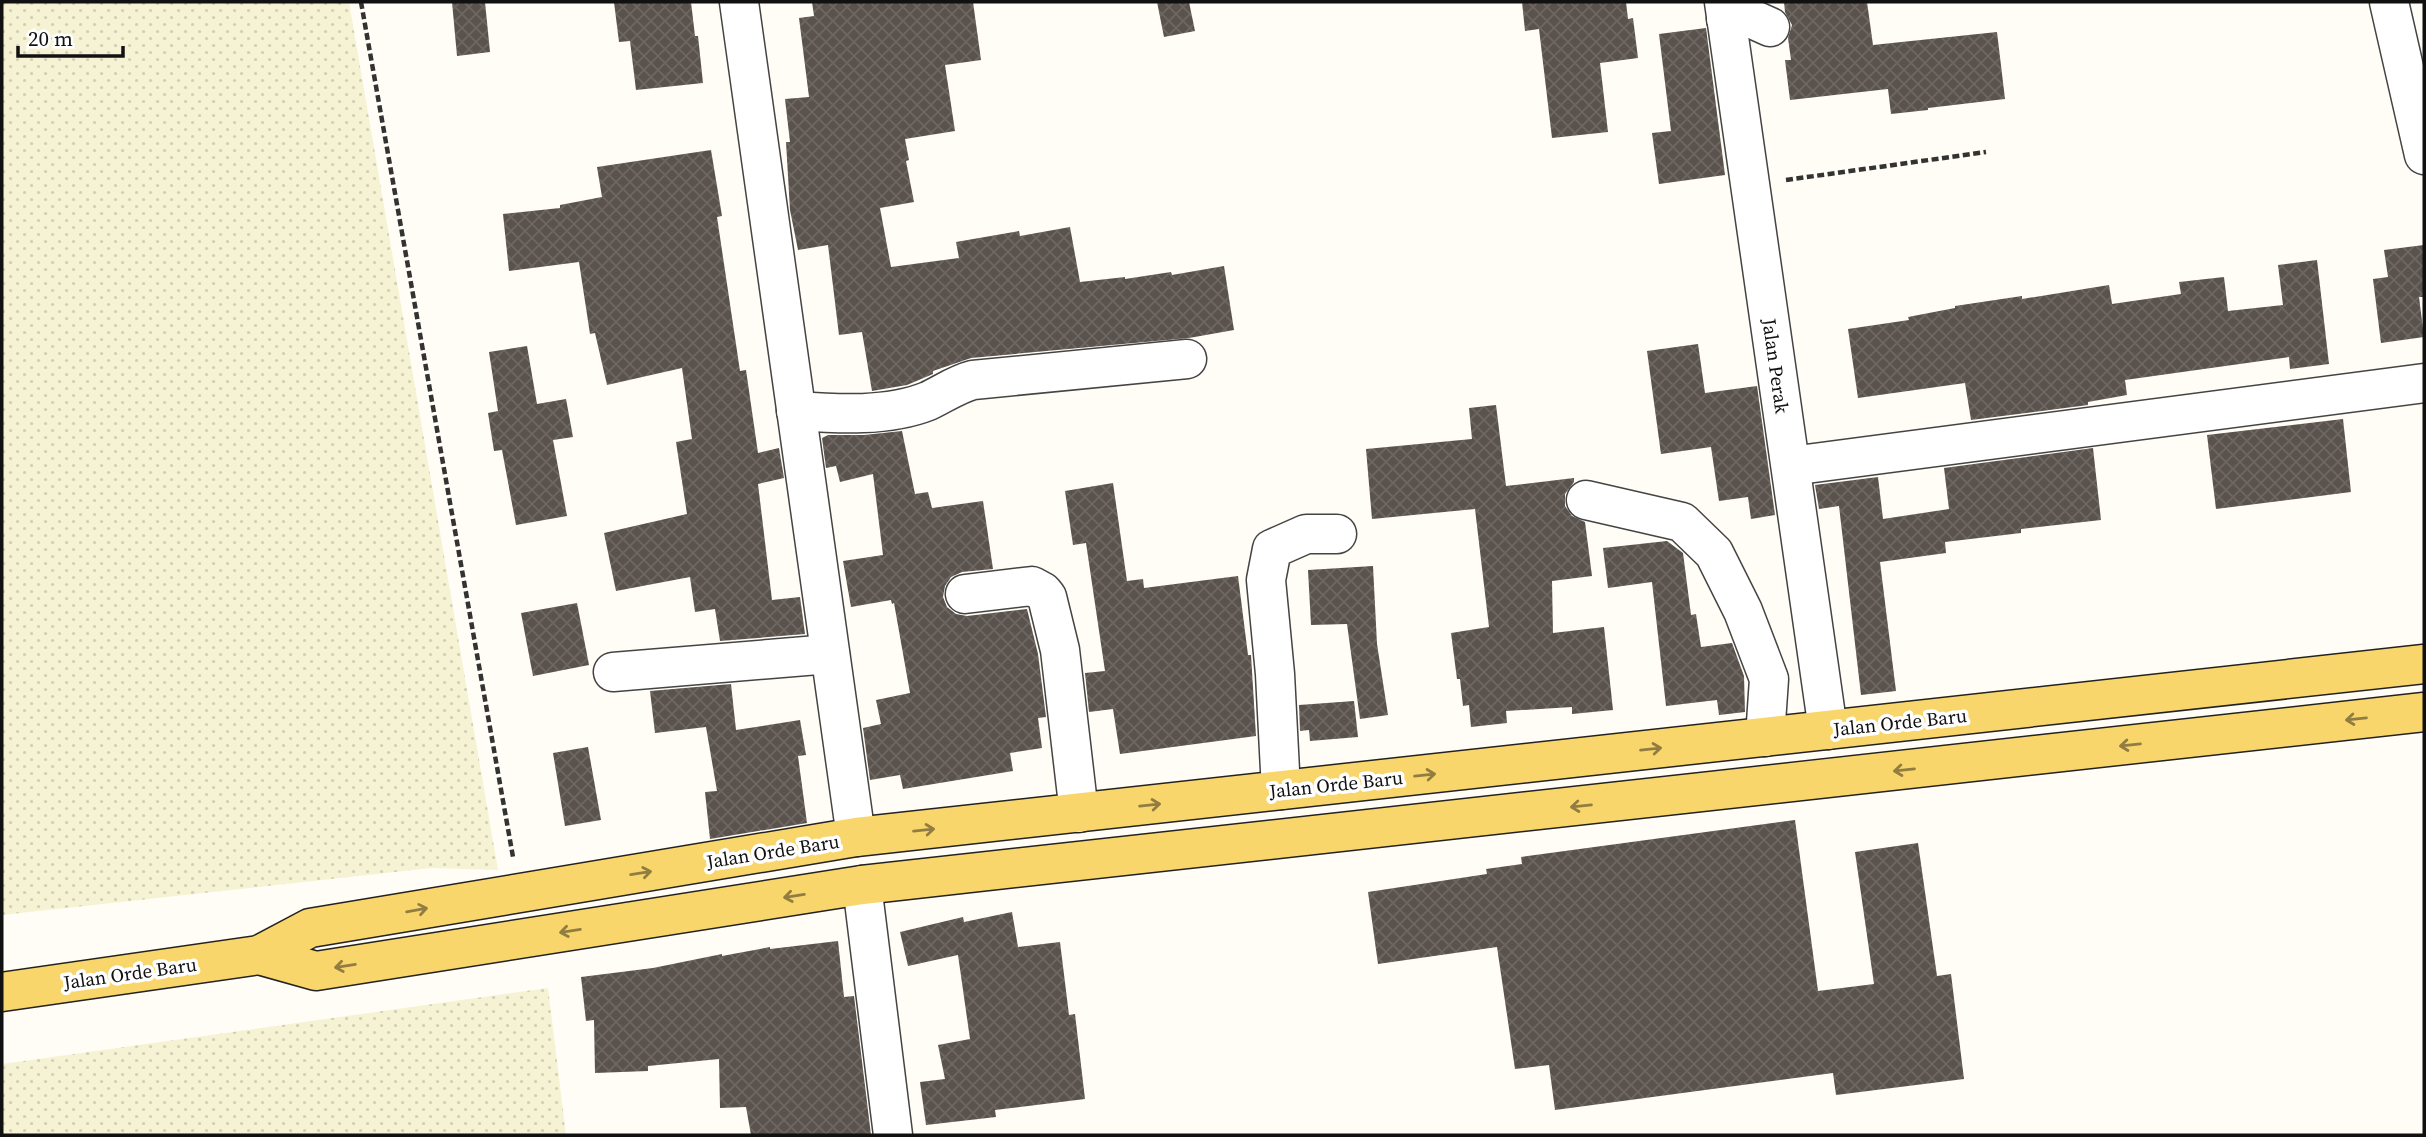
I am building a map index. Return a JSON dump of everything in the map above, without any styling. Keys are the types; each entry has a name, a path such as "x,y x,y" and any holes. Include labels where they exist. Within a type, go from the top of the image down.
{"main road":[{"name":"Jalan Orde Baru","path":"2,992 259,955 310,928 856,838 2424,664"},
{"name":"Jalan Orde Baru","path":"259,955 316,971 862,885 2424,712"},
{"path":"1386,779 1391,827"}],"street":[{"path":"739,2 856,838"},
{"path":"2389,2 2424,151"},
{"path":"1725,10 1755,19 1770,27"},
{"name":"Jalan Perak","path":"1725,10 1828,730"},
{"path":"796,411 874,411 926,401 973,380 1187,359"},
{"path":"1791,466 2424,383"},
{"path":"1586,500 1682,522 1714,553 1743,611 1769,679 1765,737"},
{"path":"1281,790 1275,674 1266,580 1272,550 1306,534 1337,534"},
{"path":"965,594 1032,586 1047,597 1060,650 1079,813"},
{"path":"613,672 830,654"},
{"path":"862,885 893,1135"}],"path":[{"path":"361,2 519,892"},
{"path":"1751,185 1986,152"}],"shaded area":[{"path":"2,2 349,2 498,870 431,868 2,915"},
{"path":"548,988 566,1135 2,1135 2,1064"}],"building":[{"path":"452,2 485,2 490,52 457,56"},
{"path":"614,2 691,2 703,83 636,90 630,41 619,42"},
{"path":"812,2 973,2 981,60 945,65 955,131 905,139 909,160 906,161 914,202 880,208 891,267 959,258 956,242 1019,231 1020,236 1070,227 1080,282 1171,272 1172,275 1224,266 1234,330 1189,338 971,358 933,371 933,374 907,385 872,391 862,332 839,335 828,245 798,250 790,210 786,142 790,142 785,99 809,97 799,18 814,16"},
{"path":"1157,2 1189,2 1195,31 1164,37"},
{"path":"1522,2 1626,2 1628,19 1633,18 1638,58 1600,63 1608,132 1552,138 1539,29 1525,31"},
{"path":"1784,2 1867,2 1873,45 1997,32 2005,99 1891,114 1888,89 1790,100 1785,60 1791,60 1788,38 1792,25 1785,12"},
{"path":"1706,28 1725,175 1659,184 1652,133 1671,131 1659,34"},
{"path":"711,150 722,216 717,217 740,371 746,370 758,453 779,448 784,478 758,484 772,600 800,597 805,634 720,641 715,609 695,612 690,577 616,591 604,533 687,514 676,442 692,439 682,368 607,385 595,333 590,334 579,262 509,271 503,214 560,208 560,205 602,197 597,167"},
{"path":"2424,245 2424,297 2419,297 2424,337 2381,343 2373,279 2388,277 2384,250"},
{"path":"2317,260 2329,364 2290,369 2289,357 2125,380 2127,395 2088,402 2088,405 1971,420 1965,383 1858,398 1848,329 1909,320 1908,317 1955,306 2022,296 2022,299 2109,285 2112,304 2181,294 2179,282 2224,277 2228,311 2283,305 2278,265"},
{"path":"1698,344 1705,393 1757,386 1775,515 1751,519 1748,497 1719,501 1711,447 1661,454 1647,351"},
{"path":"527,346 537,404 566,399 573,437 553,440 567,516 516,525 502,450 494,451 488,413 498,411 489,352"},
{"path":"1496,405 1506,486 1574,478 1565,494 1565,506 1572,516 1585,522 1592,576 1552,581 1553,633 1604,627 1613,710 1572,714 1572,707 1506,711 1507,723 1471,727 1469,705 1463,706 1460,679 1457,679 1451,633 1489,627 1475,509 1372,519 1366,449 1472,439 1469,408"},
{"path":"2343,419 2351,492 2216,509 2207,435"},
{"path":"902,431 915,494 928,492 932,508 983,501 993,569 962,572 951,577 945,586 943,597 947,607 956,614 967,616 1027,609 1038,654 1046,717 1038,718 1042,748 1010,753 1013,771 903,789 900,775 870,780 863,728 881,724 876,700 910,693 894,603 892,604 891,600 851,607 843,561 883,555 873,474 840,482 836,466 826,468 822,438 828,435"},
{"path":"2093,448 2101,520 2021,529 2021,533 1945,542 1946,553 1880,562 1896,691 1861,695 1839,506 1819,509 1815,485 1878,477 1883,519 1949,509 1944,468"},
{"path":"1113,483 1127,581 1143,579 1144,588 1238,576 1248,655 1251,655 1256,736 1120,754 1113,709 1089,712 1085,673 1105,671 1086,543 1073,545 1065,491"},
{"path":"1667,541 1683,553 1691,615 1696,614 1701,647 1732,643 1744,676 1745,712 1719,715 1717,700 1666,706 1652,582 1608,588 1603,548"},
{"path":"1373,566 1377,644 1388,715 1360,719 1347,624 1311,625 1308,570"},
{"path":"577,603 589,665 533,676 521,613"},
{"path":"731,684 736,730 800,720 806,755 798,756 807,823 710,839 705,792 717,791 706,727 655,733 650,691"},
{"path":"1354,701 1358,737 1310,741 1309,730 1300,731 1299,705"},
{"path":"588,747 601,820 565,826 553,753"},
{"path":"1795,820 1818,991 1874,984 1855,852 1918,843 1937,976 1951,974 1964,1079 1836,1095 1833,1073 1555,1110 1549,1065 1515,1069 1497,947 1378,964 1368,892 1487,874 1486,869 1522,864 1521,857"},
{"path":"1012,912 1018,947 1060,942 1069,1015 1075,1014 1085,1099 995,1110 996,1117 926,1125 920,1082 945,1079 938,1045 970,1039 958,955 908,966 900,932 963,917 964,922"},
{"path":"838,941 844,997 854,996 871,1135 751,1135 746,1107 720,1108 719,1059 648,1066 648,1071 595,1073 594,1020 586,1021 581,977 653,968 770,947"}]}
